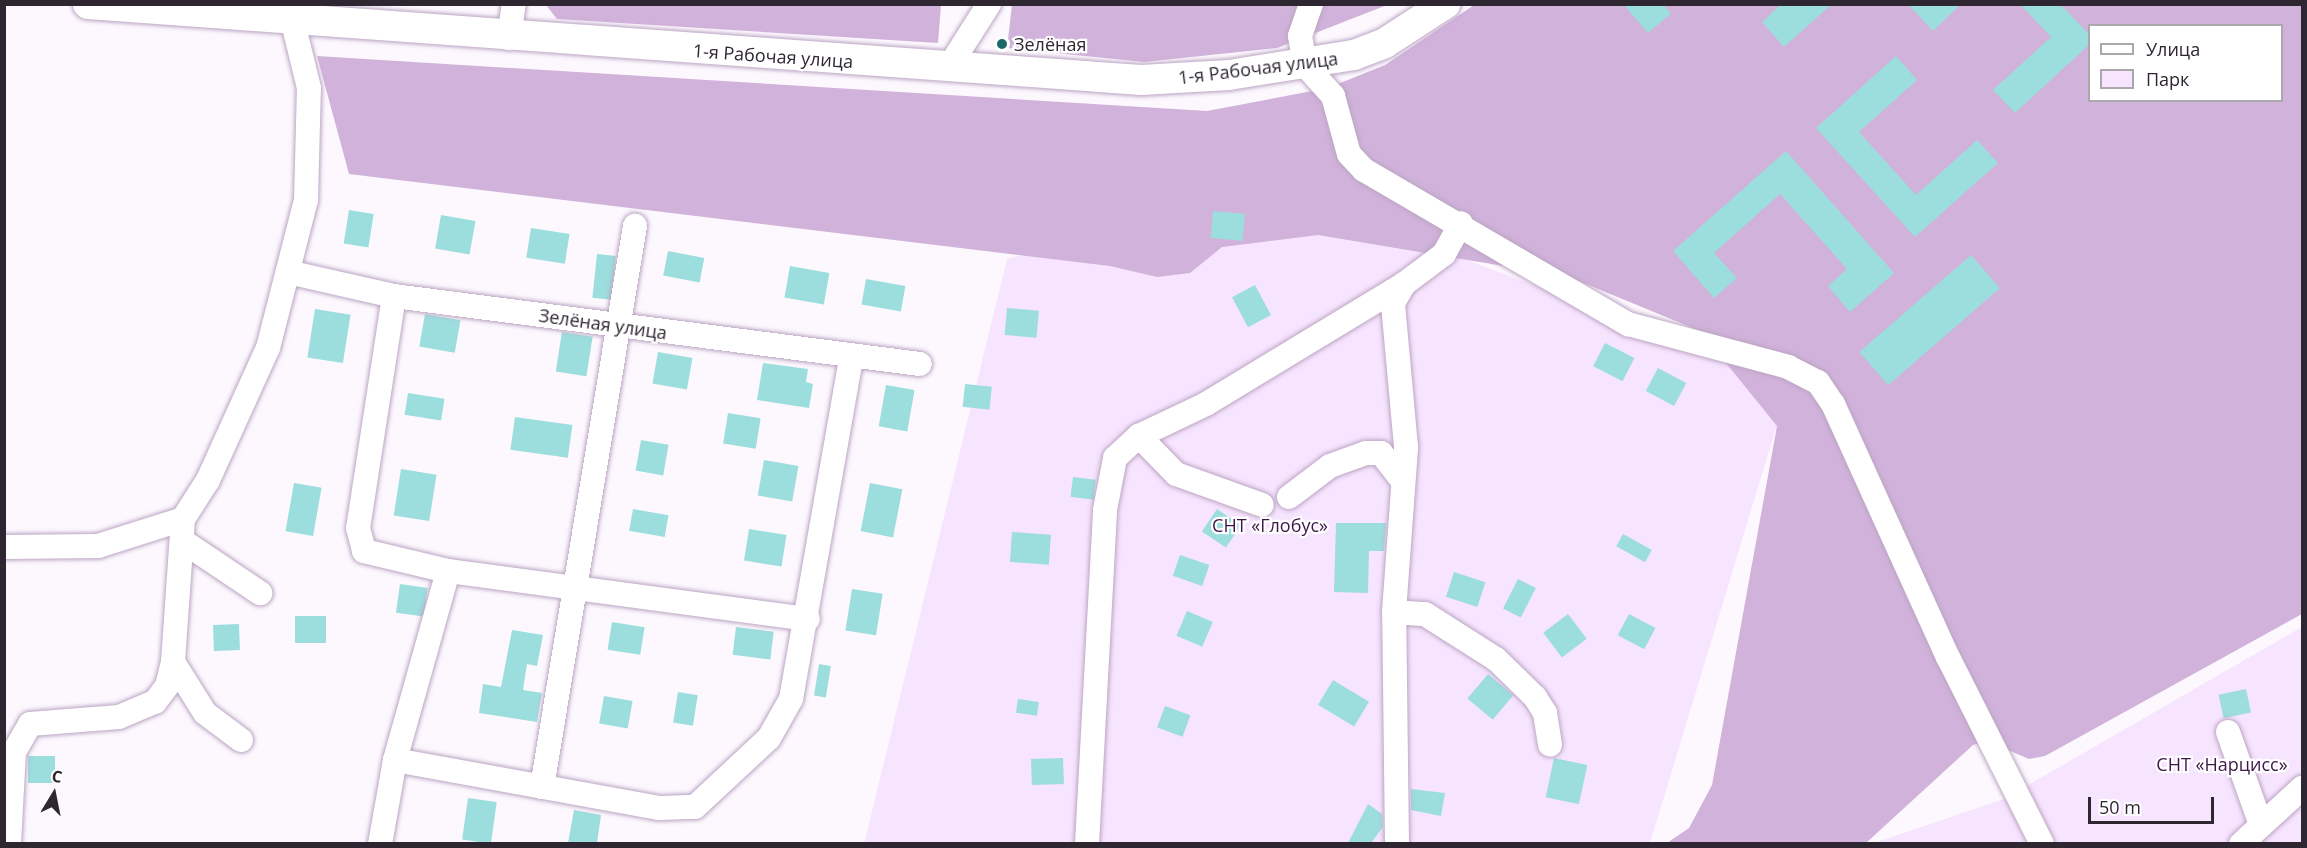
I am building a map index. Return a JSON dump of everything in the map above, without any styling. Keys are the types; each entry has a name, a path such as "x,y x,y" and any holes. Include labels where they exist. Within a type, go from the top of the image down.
{"main road":[{"name":"1-я Рабочая улица","path":"88,4 137,6 293,23 1141,80 1305,65 1385,43 1445,4"}],"lane":[{"path":"509,38 514,4"},
{"path":"949,67 989,4"},
{"path":"1311,4 1300,36 1305,65 1333,96 1354,161 1383,184 1461,223 1628,324 1788,367 1818,382 2042,843"},
{"path":"9,843 19,736 30,724 138,712 155,702 167,686 173,662 184,530 268,348 306,200 310,116 305,59 293,23"},
{"path":"1087,843 1105,510 1115,458 1139,436 1206,404 1404,284 1443,254 1461,223"},
{"path":"542,787 574,586 621,327 635,226"},
{"name":"Зелёная улица","path":"288,272 394,296 851,359 920,364"},
{"path":"1397,843 1394,612 1406,429 1393,303 1404,284"},
{"path":"394,296 358,541 376,558 448,571 808,619"},
{"path":"395,760 682,811 695,807 781,721 791,699 808,619 851,359"},
{"path":"1139,436 1176,474 1262,505"},
{"path":"1289,497 1330,466 1366,453 1381,453 1402,480"},
{"path":"4,547 98,546 184,530"},
{"path":"184,530 260,593"},
{"path":"380,843 395,760 448,571"},
{"path":"1394,612 1425,614 1482,647 1535,697 1545,713 1550,745"},
{"path":"173,662 205,713 241,740"},
{"path":"2228,732 2261,825"},
{"path":"2241,843 2302,788"}],"green space":[{"name":"СНТ «Глобус»","path":"1284,191 1790,382 1650,843 864,844 1007,259"},
{"name":"СНТ «Нарцисс»","path":"2302,627 2302,843 1871,844 2004,799"}],"shaded area":[{"path":"546,5 941,5 938,43 557,19"},
{"path":"1012,5 1387,5 1277,48 1144,62 1007,48"},
{"path":"1474,5 2302,5 2302,614 2045,756 2029,759 1987,741 1973,745 1866,843 1667,843 1689,828 1712,785 1777,426 1700,331 1569,277 1318,235 1222,247 1190,273 1157,277 1110,266 349,174 317,56 1207,111 1328,88 1385,65"}],"building":[{"path":"1623,4 1663,4 1671,14 1648,33"},
{"path":"1781,4 1832,4 1784,47 1762,22"},
{"path":"1908,4 1961,4 1933,31"},
{"path":"2020,4 2060,4 2088,33 2088,46 2015,113 1993,90 2051,37"},
{"path":"1896,56 1917,80 1859,132 1916,195 1977,140 1998,163 1915,237 1816,128"},
{"path":"1786,151 1894,273 1850,312 1828,286 1847,269 1780,194 1714,253 1737,278 1714,298 1673,251"},
{"path":"349,210 374,214 368,247 344,244"},
{"path":"1213,211 1245,214 1243,241 1211,238"},
{"path":"441,215 475,221 470,255 435,248"},
{"path":"531,228 570,234 565,264 526,258"},
{"path":"668,251 704,258 700,283 663,276"},
{"path":"597,254 616,256 611,300 592,298"},
{"path":"1971,255 2000,288 1888,385 1859,352"},
{"path":"790,266 829,273 824,304 784,298"},
{"path":"866,279 905,286 901,312 861,305"},
{"path":"1255,285 1271,315 1248,327 1232,297"},
{"path":"1007,308 1039,311 1037,338 1005,335"},
{"path":"315,309 351,315 343,363 307,357"},
{"path":"425,314 460,320 455,353 419,346"},
{"path":"562,332 593,337 586,376 556,372"},
{"path":"1605,343 1634,358 1623,381 1593,366"},
{"path":"658,352 692,358 687,390 652,384"},
{"path":"763,363 808,369 806,382 813,384 809,408 757,400"},
{"path":"1658,368 1686,383 1674,406 1646,391"},
{"path":"965,384 992,387 989,410 963,407"},
{"path":"886,385 915,390 907,431 879,426"},
{"path":"408,393 445,399 441,421 405,415"},
{"path":"728,413 761,418 756,449 723,444"},
{"path":"515,417 572,425 568,458 510,450"},
{"path":"641,440 669,445 663,475 636,471"},
{"path":"764,460 798,466 792,502 758,495"},
{"path":"401,469 437,475 429,521 394,515"},
{"path":"1073,477 1096,480 1093,500 1071,497"},
{"path":"294,483 322,488 313,536 285,531"},
{"path":"870,483 902,489 893,537 861,531"},
{"path":"633,509 668,515 665,537 629,531"},
{"path":"1217,509 1241,525 1226,548 1202,531"},
{"path":"1336,523 1386,523 1384,551 1369,551 1368,593 1334,592"},
{"path":"749,529 787,535 782,567 744,561"},
{"path":"1012,532 1051,535 1049,565 1010,562"},
{"path":"1623,534 1652,550 1645,562 1616,546"},
{"path":"1180,555 1209,565 1202,586 1173,576"},
{"path":"1454,572 1485,582 1477,607 1446,597"},
{"path":"1518,579 1536,588 1521,617 1503,608"},
{"path":"400,584 428,588 424,617 396,613"},
{"path":"852,589 883,594 876,635 845,630"},
{"path":"1187,611 1213,622 1202,647 1176,636"},
{"path":"1568,614 1587,639 1562,657 1543,633"},
{"path":"1629,614 1655,628 1644,649 1618,635"},
{"path":"295,616 326,616 326,643 295,643"},
{"path":"612,622 645,627 640,655 608,650"},
{"path":"239,624 240,650 214,651 213,625"},
{"path":"736,627 774,632 770,659 733,655"},
{"path":"512,630 543,635 537,666 527,664 523,690 542,693 537,722 479,713 483,684 501,687"},
{"path":"819,664 831,666 826,697 814,696"},
{"path":"1488,674 1513,695 1493,720 1467,699"},
{"path":"1333,680 1369,702 1354,726 1318,705"},
{"path":"2246,689 2251,712 2224,718 2219,695"},
{"path":"678,692 698,695 693,726 673,723"},
{"path":"604,696 633,701 628,729 599,724"},
{"path":"1018,699 1039,702 1037,716 1016,713"},
{"path":"1165,706 1190,715 1183,737 1157,728"},
{"path":"28,756 55,756 55,783 28,783"},
{"path":"1063,758 1064,784 1032,785 1031,759"},
{"path":"1554,758 1587,765 1579,804 1546,797"},
{"path":"1411,789 1445,793 1441,816 1411,810"},
{"path":"468,798 497,802 491,844 462,840"},
{"path":"1368,804 1382,814 1383,827 1371,843 1348,843"},
{"path":"574,810 601,815 597,843 568,843"}],"place":[{"name":"Зелёная","path":"1002,44"}]}
